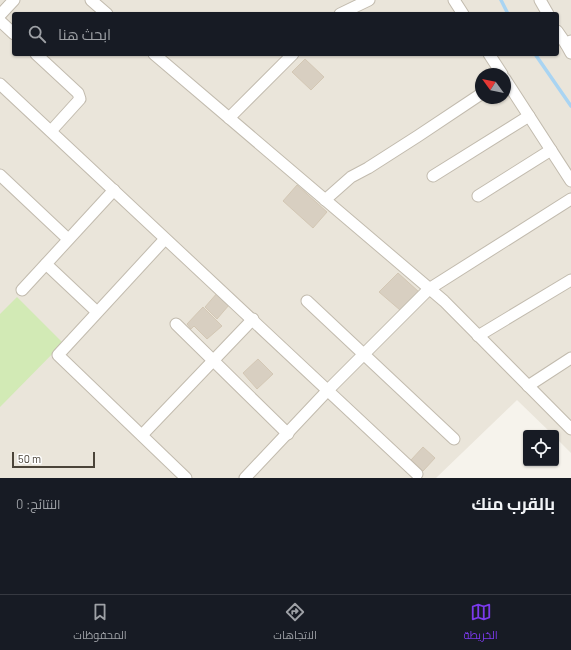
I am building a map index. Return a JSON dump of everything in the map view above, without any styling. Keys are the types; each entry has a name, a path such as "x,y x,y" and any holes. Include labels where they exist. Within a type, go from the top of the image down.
{"street":[{"path":"0,15 14,0"},
{"path":"91,0 105,12"},
{"path":"344,12 368,0"},
{"path":"454,0 462,12"},
{"path":"540,0 547,12"},
{"path":"0,21 12,32"},
{"path":"559,34 569,46"},
{"path":"38,56 78,93 80,99 50,131"},
{"path":"156,56 444,301 571,429"},
{"path":"228,118 291,56"},
{"path":"490,56 498,68"},
{"path":"511,88 571,181"},
{"path":"3,91 50,131 114,190 418,474"},
{"path":"325,200 351,177 368,168 475,98"},
{"path":"433,176 529,116"},
{"path":"478,196 551,150"},
{"path":"0,175 68,240"},
{"path":"22,290 114,190"},
{"path":"245,478 328,390 429,289 571,199"},
{"path":"165,239 58,355 142,434 186,478"},
{"path":"46,264 97,312"},
{"path":"478,336 571,280"},
{"path":"307,301 454,438"},
{"path":"142,434 253,319"},
{"path":"176,324 288,434"},
{"path":"528,386 571,358"}],"shaded area":[{"path":"0,0 571,0 571,453 559,441 559,430 548,430 517,400 436,478 0,478"}],"green space":[{"path":"17,297 63,343 0,407 0,314"}],"building":[{"path":"305,59 324,77 311,90 292,72"},
{"path":"297,185 327,212 313,228 283,201"},
{"path":"398,273 419,292 400,310 379,292"},
{"path":"218,292 229,305 217,319 205,307"},
{"path":"203,307 222,326 207,339 194,326 191,329 187,324"},
{"path":"258,359 273,374 257,389 243,373"},
{"path":"423,447 435,458 423,471 411,460"}],"waterway":[{"path":"501,0 507,12"},
{"path":"536,56 571,106"}]}
